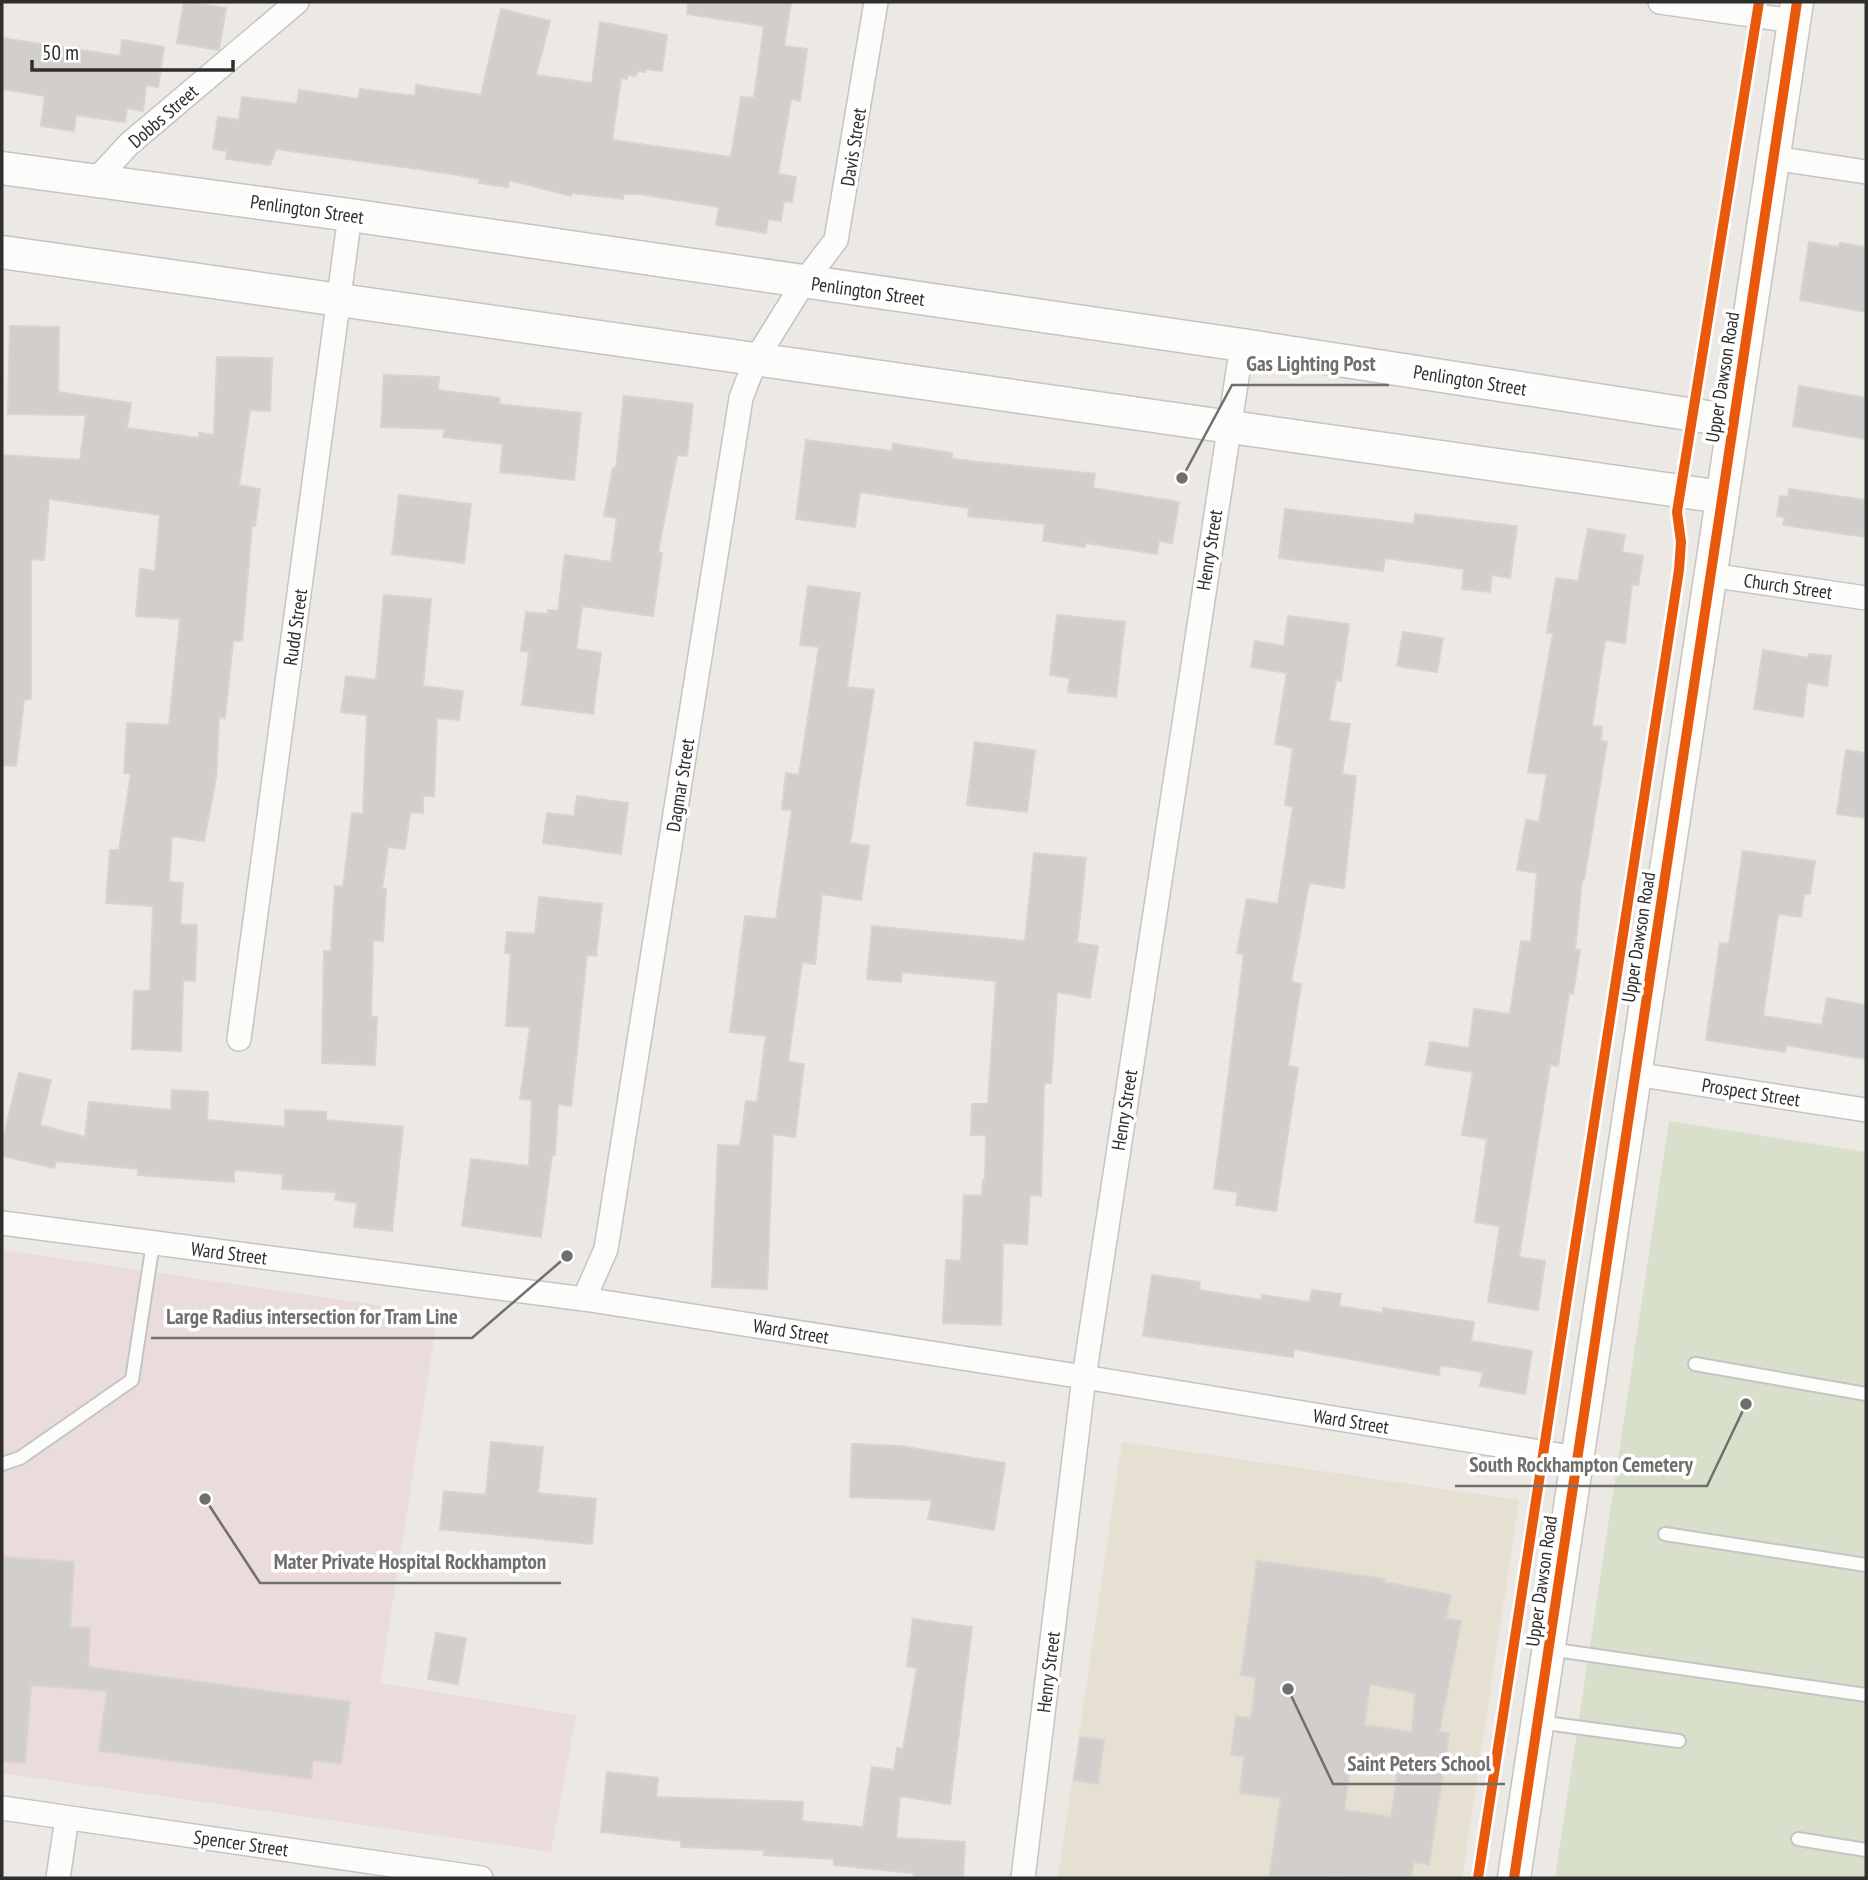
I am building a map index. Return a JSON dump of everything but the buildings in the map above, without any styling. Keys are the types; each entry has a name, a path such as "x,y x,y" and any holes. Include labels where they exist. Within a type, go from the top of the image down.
{"street":[{"name":"Dobbs Street","path":"96,180 129,144 297,2"},
{"name":"Davis Street","path":"804,282 836,240 876,2"},
{"path":"1660,2 1796,11"},
{"name":"Upper Dawson Road","path":"1514,1878 1796,11"},
{"path":"1773,158 1866,172"},
{"name":"Penlington Street","path":"2,168 351,215 1242,345 1733,421"},
{"name":"Rudd Street","path":"239,1039 351,215"},
{"path":"2,252 339,303 1228,424 1722,496"},
{"name":"Dagmar Street","path":"584,1300 606,1249 741,398 756,359 804,282"},
{"name":"Henry Street","path":"1023,1878 1084,1377 1242,345"},
{"name":"Church Street","path":"1710,575 1866,598"},
{"name":"Prospect Street","path":"1635,1074 1866,1110"},
{"name":"Ward Street","path":"2,1223 584,1300 1084,1377 1577,1458"},
{"name":"Spencer Street","path":"2,1808 481,1878"},
{"path":"58,1878 67,1818"}],"lane":[{"path":"2,1464 20,1458 132,1380 153,1243"},
{"path":"1695,1364 1866,1394"},
{"path":"1665,1534 1866,1565"},
{"path":"1549,1648 1866,1695"},
{"path":"1538,1722 1679,1741"},
{"path":"1798,1839 1866,1850"}],"shaded area":[{"path":"2,1250 438,1314 380,1683 576,1715 551,1852 2,1773"},
{"path":"1122,1442 1519,1500 1462,1878 1058,1878"}],"green space":[{"path":"1669,1121 1866,1152 1866,1878 1555,1878"}],"cycle path":[{"path":"1478,1878 1679,570 1681,542 1677,512 1759,2"},
{"path":"1514,1878 1797,2"}],"place":[{"name":"Gas Lighting Post","path":"1182,478"},
{"name":"Large Radius intersection for Tram Line","path":"567,1256"},
{"name":"South Rockhampton Cemetery","path":"1746,1404"},
{"name":"Mater Private Hospital Rockhampton","path":"205,1499"},
{"name":"Saint Peters School","path":"1288,1689"}]}
